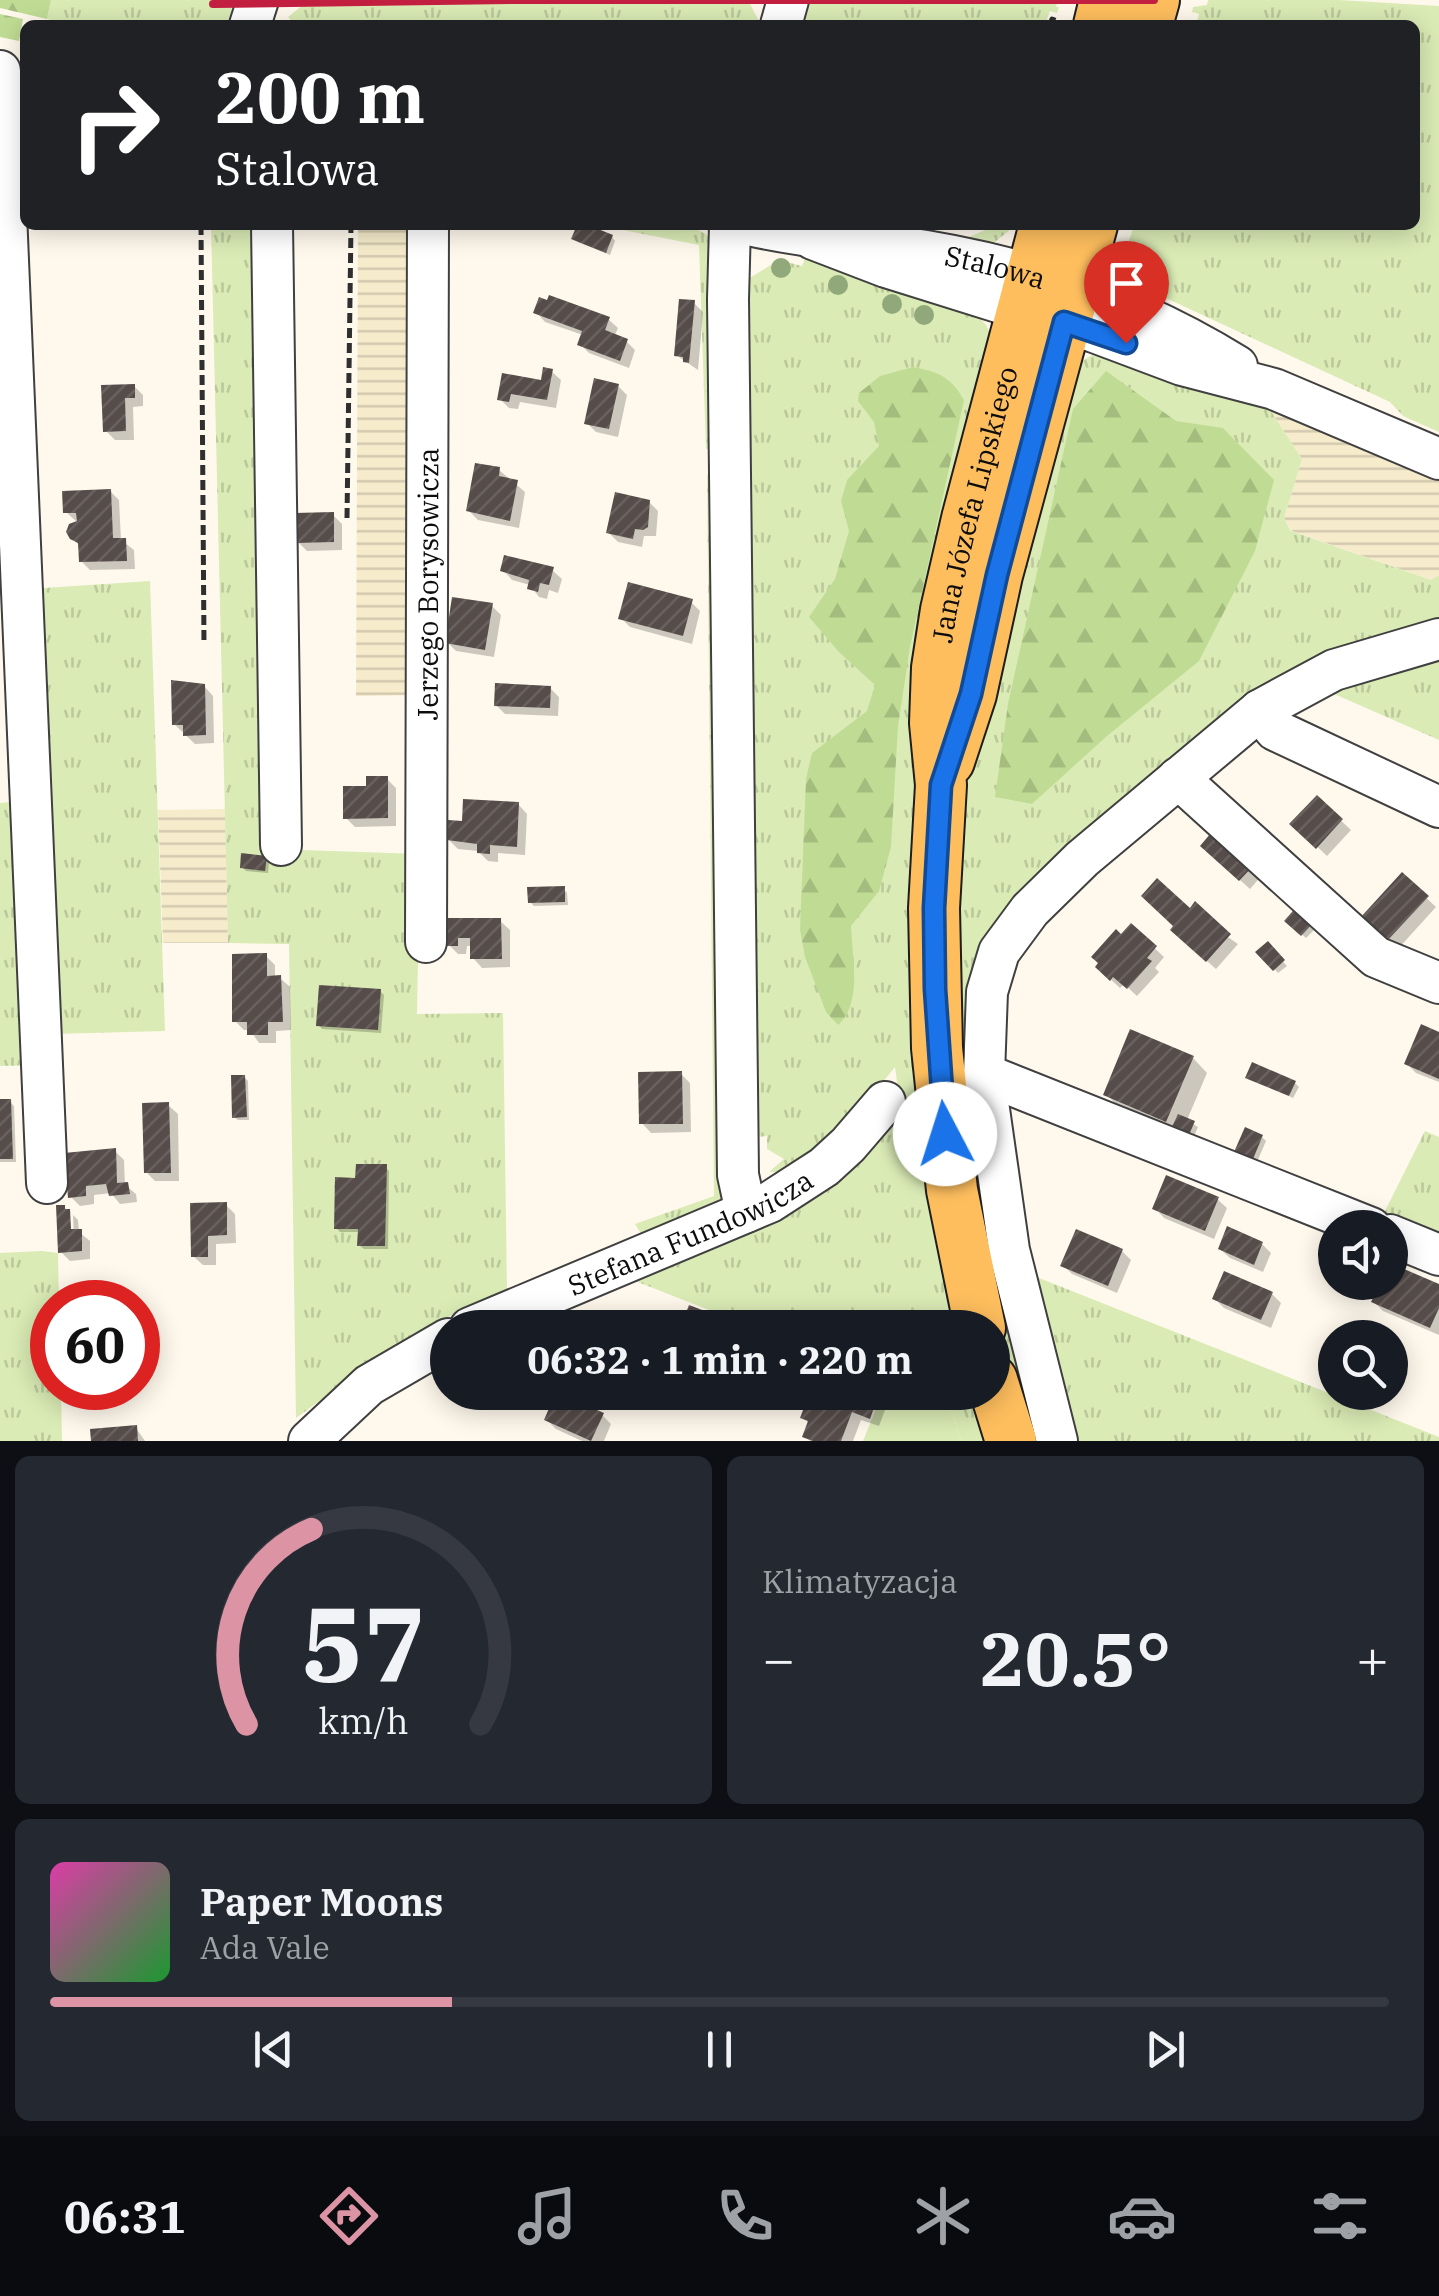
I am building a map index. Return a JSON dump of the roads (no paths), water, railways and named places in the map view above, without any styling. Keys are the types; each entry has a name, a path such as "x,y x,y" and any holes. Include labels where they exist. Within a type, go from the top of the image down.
{"main road":[{"name":"Jana Józefa Lipskiego","path":"976,1310 952,1190 937,1048 934,908 941,785 971,694 997,575 1048,299 1045,230"},
{"name":"Jana Józefa Lipskiego","path":"1048,299 1089,230"},
{"path":"1001,1410 1010,1441"}],"street":[{"path":"0,71 46,1183"},
{"path":"272,230 282,845"},
{"name":"Jerzego Borysowicza","path":"426,942 428,230"},
{"path":"730,230 738,1175 746,1212"},
{"name":"Stalowa","path":"779,230 886,267 1048,299 1182,365 1274,390 1439,459"},
{"path":"1057,1441 1012,1269 984,1074 986,992 999,952 1030,910 1060,880 1260,710 1334,670 1439,639"},
{"path":"1260,710 1275,730 1439,807"},
{"path":"1178,778 1376,956 1439,983"},
{"path":"984,1074 1326,1210"},
{"name":"Stefana Fundowicza","path":"513,1310 770,1202 824,1166 885,1102"},
{"path":"1408,1242 1439,1255"},
{"path":"309,1441 369,1386 430,1349"}],"railway":[{"path":"509,0 1154,0"},
{"path":"213,4 512,0"}]}
